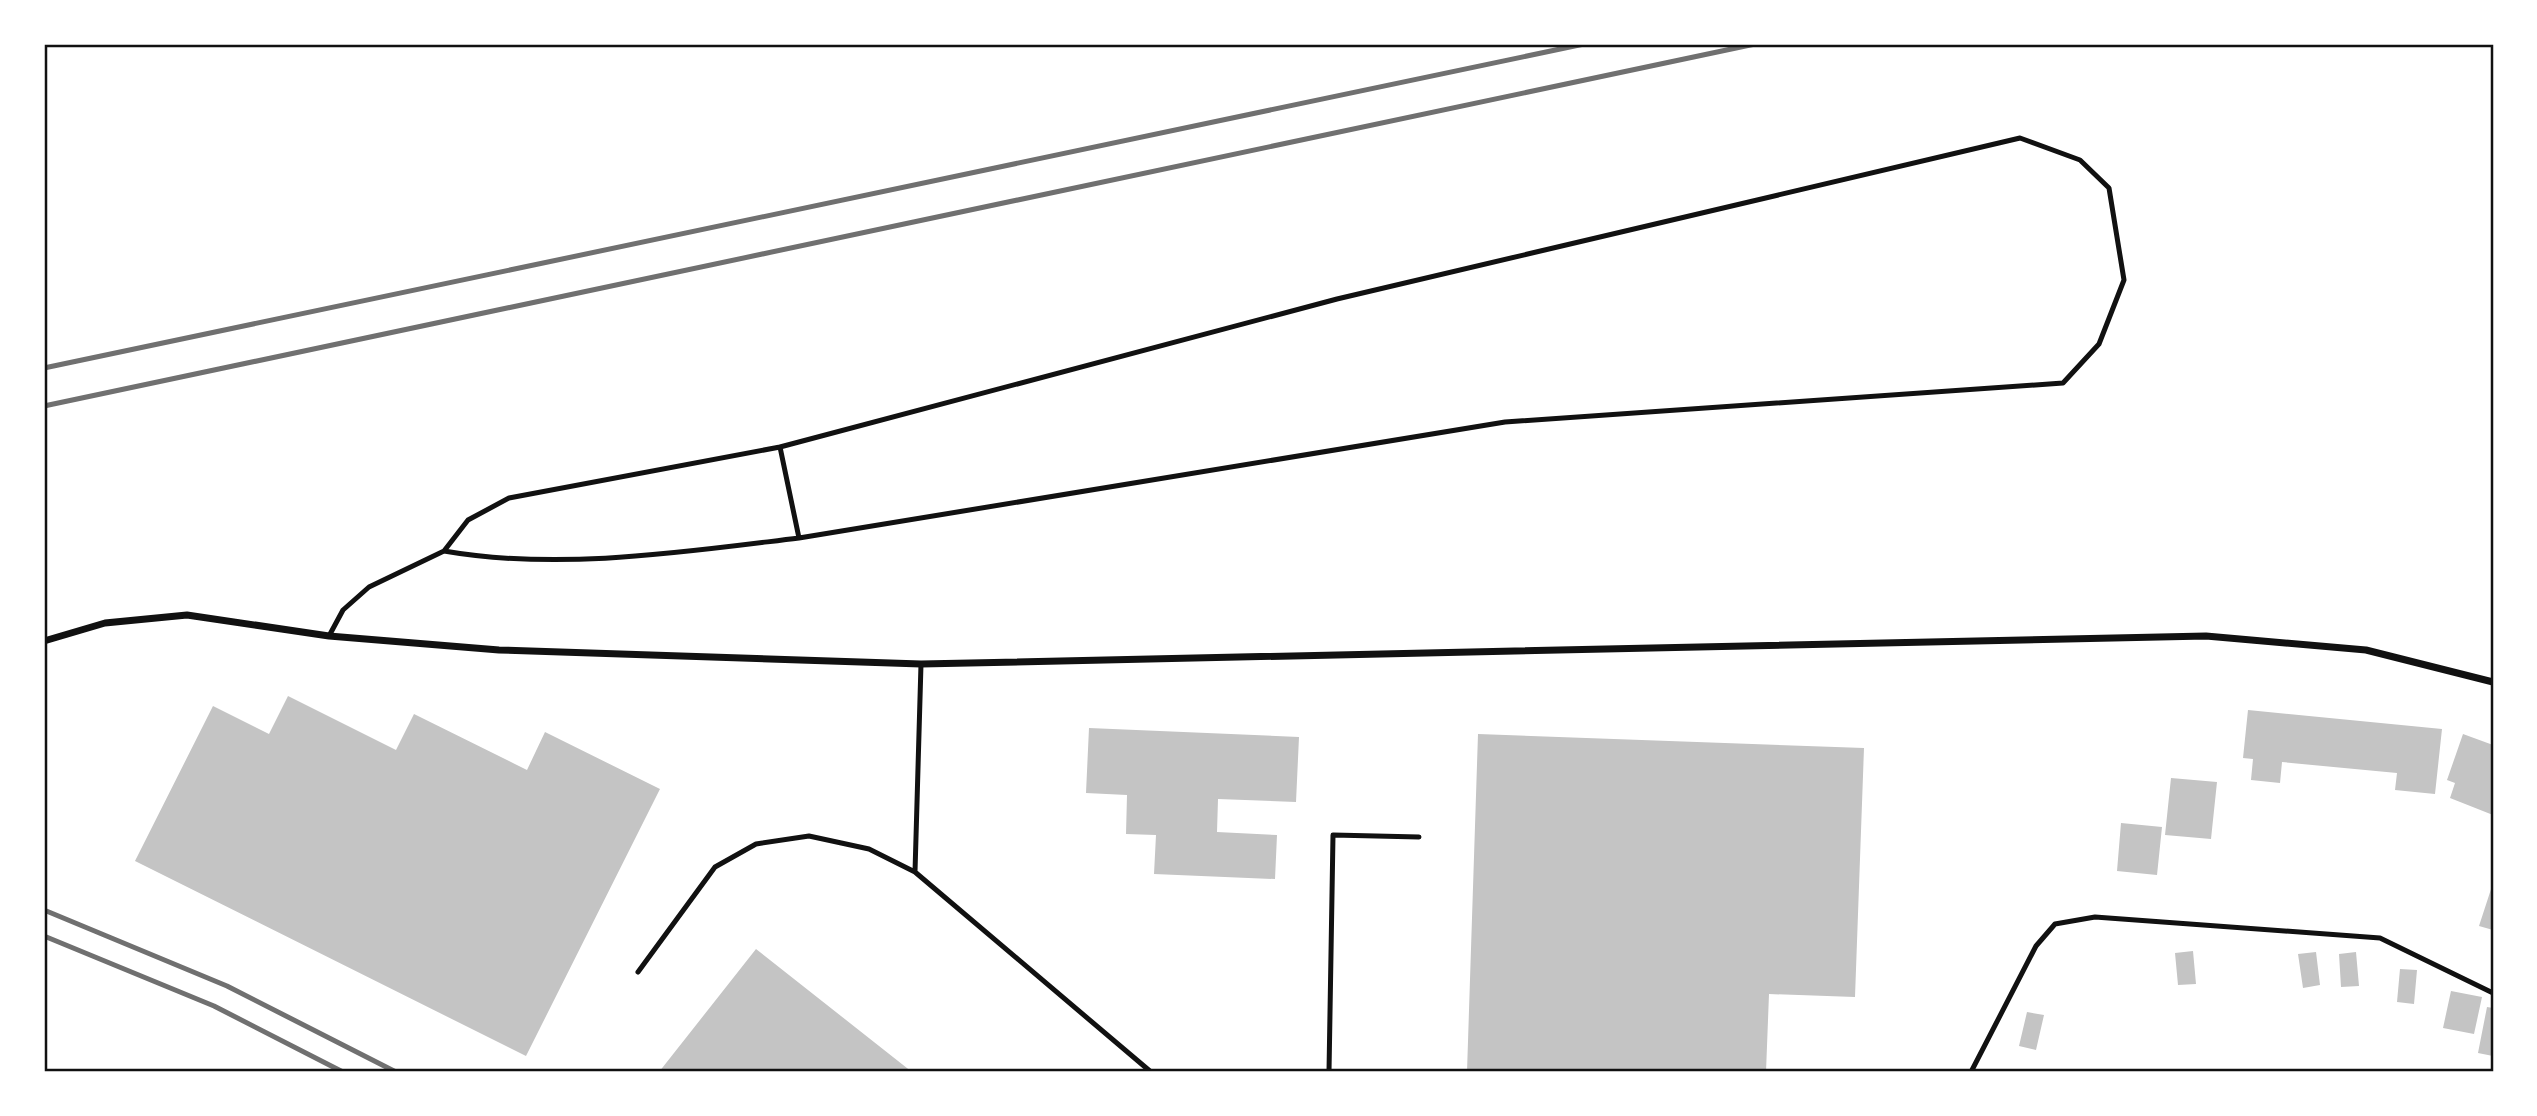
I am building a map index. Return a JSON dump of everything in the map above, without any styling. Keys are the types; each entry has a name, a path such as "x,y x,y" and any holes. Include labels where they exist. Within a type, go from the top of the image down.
{"street":[{"path":"44,641 105,623 187,615 329,636 499,650 921,664 2206,636 2366,650 2493,682"}],"lane":[{"path":"329,636 343,610 369,587 444,551 468,520 509,498 780,447 1338,299 2020,138 2080,160 2109,188 2123,280 2099,344 2063,383 1505,422 799,538 678,554 492,559 444,551"},
{"path":"780,447 799,538"},
{"path":"915,872 921,664"},
{"path":"1329,1072 1333,835 1419,837"},
{"path":"638,972 715,867 756,844 809,836 869,849 915,872 1151,1072"},
{"path":"1970,1072 2035,946 2055,924 2095,917 2380,938 2493,993"}],"building":[{"path":"288,696 396,750 414,714 527,770 545,732 660,789 526,1056 135,861 213,706 269,734"},
{"path":"2248,710 2442,729 2435,794 2395,790 2397,773 2282,762 2280,783 2251,780 2253,759 2243,758"},
{"path":"1089,728 1299,737 1296,802 1218,799 1217,832 1277,835 1275,879 1154,874 1156,835 1126,834 1127,795 1086,793"},
{"path":"1478,734 1864,748 1855,997 1769,994 1766,1072 1467,1072"},
{"path":"2463,734 2493,745 2493,815 2450,798 2455,783 2447,780"},
{"path":"2171,778 2217,782 2211,839 2165,835"},
{"path":"2121,823 2162,827 2157,875 2117,871"},
{"path":"2493,883 2493,930 2479,926"},
{"path":"756,949 912,1072 659,1072"},
{"path":"2193,951 2196,984 2178,985 2175,953"},
{"path":"2316,952 2320,985 2303,988 2298,954"},
{"path":"2356,952 2359,986 2341,987 2339,954"},
{"path":"2400,969 2417,970 2414,1004 2397,1002"},
{"path":"2451,991 2482,997 2474,1034 2443,1028"},
{"path":"2487,1007 2493,1008 2493,1056 2478,1053"},
{"path":"2027,1012 2044,1015 2036,1050 2019,1046"}],"railway":[{"path":"44,368 1584,44"},
{"path":"44,406 1755,44"},
{"path":"44,910 227,986 396,1072"},
{"path":"44,936 214,1006 343,1072"}]}
